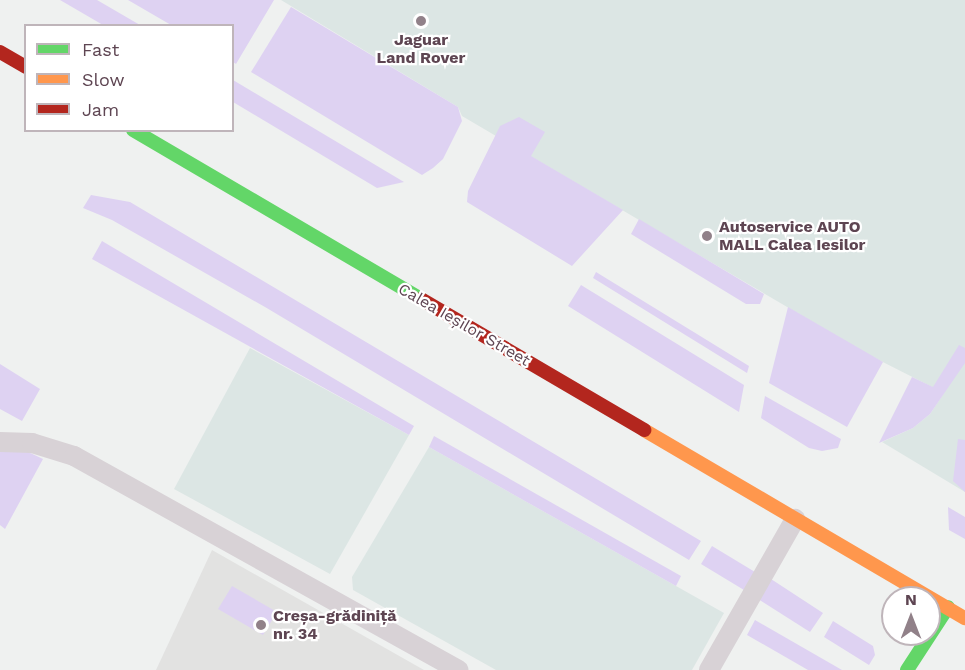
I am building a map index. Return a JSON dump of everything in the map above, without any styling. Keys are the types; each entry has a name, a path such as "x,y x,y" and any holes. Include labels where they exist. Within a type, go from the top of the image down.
{"main road":[{"path":"0,52 24,66"},
{"name":"Calea Ieșilor Street","path":"136,132 965,618"},
{"path":"907,670 948,608"}],"lane":[{"path":"0,442 32,443 74,456 458,670"},
{"path":"709,670 795,519"}],"shaded area":[{"path":"60,0 97,0 138,24 101,24"},
{"path":"128,0 274,0 236,64 234,63 234,24 169,24"},
{"path":"281,0 965,0 965,492 882,442 913,428 930,414 944,393 869,355 462,116 458,107"},
{"path":"291,7 458,107 462,121 443,159 422,175 251,72"},
{"path":"234,81 404,182 377,188 234,103"},
{"path":"519,117 545,132 531,156 623,210 572,266 467,202 468,191 500,126"},
{"path":"91,195 130,202 701,541 689,560 265,307 112,220 83,208"},
{"path":"639,219 764,294 760,304 746,304 631,234"},
{"path":"102,241 414,426 409,435 92,259"},
{"path":"596,272 749,366 747,373 593,278"},
{"path":"581,285 744,385 739,412 568,306"},
{"path":"788,307 883,362 847,427 769,383"},
{"path":"959,345 965,348 965,363 930,414 913,428 879,443 912,377 933,387"},
{"path":"250,348 409,435 330,574 174,489"},
{"path":"0,364 40,389 22,421 0,409"},
{"path":"765,396 841,439 838,448 822,451 809,448 761,418"},
{"path":"434,436 681,576 676,586 429,447"},
{"path":"958,439 965,440 965,492 953,481"},
{"path":"429,447 724,613 692,670 496,670 353,590 352,577"},
{"path":"24,450 43,459 5,529 0,525 0,451"},
{"path":"948,507 965,517 965,539 949,530"},
{"path":"712,546 755,572 744,590 701,564"},
{"name":"Creșa-grădiniță nr. 34","path":"212,550 424,670 156,670"},
{"path":"771,579 823,613 810,632 758,599"},
{"path":"232,586 277,612 263,635 218,609"},
{"path":"755,620 842,670 808,670 747,635"},
{"path":"833,621 873,646 875,655 869,665 824,637"}],"traffic: fast":[{"path":"136,132 421,299"},
{"path":"907,670 948,607"}],"traffic: slow":[{"path":"644,430 965,618"}],"traffic: jam":[{"path":"0,52 24,66"},
{"path":"421,299 644,430"}],"place":[{"name":"Jaguar Land Rover","path":"421,21"},
{"name":"Autoservice AUTO MALL Calea Iesilor","path":"707,236"},
{"name":"Creșa-grădiniță nr. 34","path":"261,625"}]}
